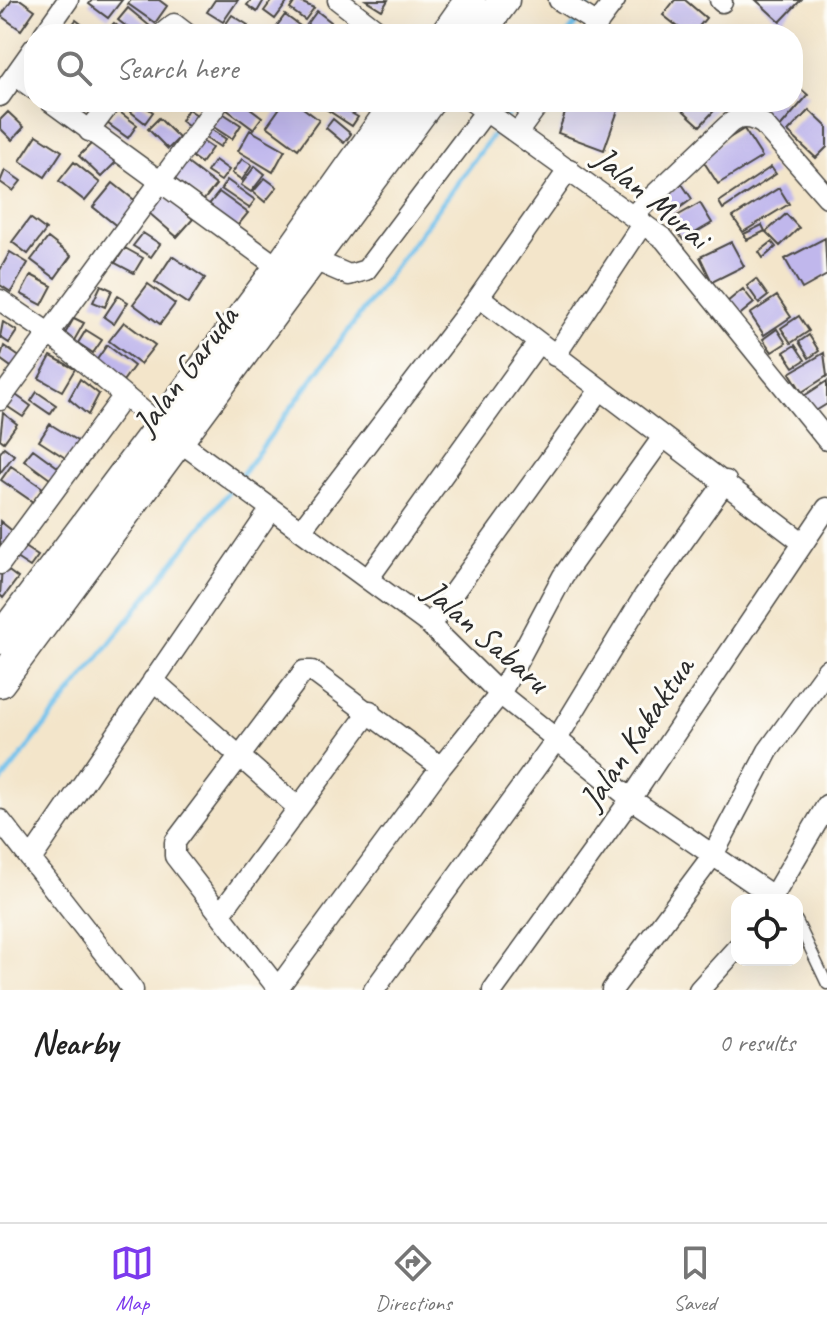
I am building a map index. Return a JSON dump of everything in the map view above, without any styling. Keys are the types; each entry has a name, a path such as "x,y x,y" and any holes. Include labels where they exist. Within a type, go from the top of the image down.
{"main road":[{"path":"453,24 470,0"},
{"path":"486,24 504,0"},
{"name":"Jalan Garuda","path":"0,682 279,268 390,112"},
{"name":"Jalan Garuda","path":"0,639 168,432 314,260 422,112"}],"street":[{"path":"51,24 68,0"},
{"path":"338,0 369,24"},
{"path":"559,0 588,24"},
{"path":"598,24 615,0"},
{"path":"0,96 24,62"},
{"path":"15,75 24,82"},
{"path":"64,112 279,268"},
{"path":"89,131 103,112"},
{"path":"0,400 212,112"},
{"path":"314,260 349,275 366,270 477,112"},
{"name":"Jalan Murai","path":"488,112 569,169 678,253 827,440"},
{"path":"518,132 533,112"},
{"path":"555,356 637,220 728,125 740,118 752,118 763,124 827,197"},
{"path":"301,530 479,297 569,169"},
{"path":"479,297 726,481 802,542"},
{"name":"Jalan Sabaru","path":"0,300 50,334 168,432 430,625 500,694 558,737 631,799 767,894"},
{"path":"368,579 538,343"},
{"path":"430,625 600,390"},
{"path":"0,564 123,397"},
{"path":"441,767 370,711 312,671 304,671 175,842 175,856 279,989 441,767 500,694 563,576 663,437"},
{"path":"374,990 558,737 644,596 726,481"},
{"name":"Jalan Kakaktua","path":"493,990 631,799 827,508"},
{"path":"32,858 271,509"},
{"path":"612,990 713,855 768,751 827,670"},
{"path":"153,680 237,758 297,807"},
{"path":"221,913 370,711"},
{"path":"777,894 827,805"},
{"path":"0,820 133,990"},
{"path":"699,990 731,955"}],"lane":[{"path":"803,934 827,984"}],"building":[{"path":"12,0 21,0 35,10 21,30 1,16"},
{"path":"92,0 122,0 108,18 89,4"},
{"path":"131,0 159,0 167,6 155,23 128,4"},
{"path":"215,0 238,0 223,22 207,12"},
{"path":"251,0 264,0 257,12 247,5"},
{"path":"272,0 289,0 275,19 264,11"},
{"path":"296,0 314,8 305,20 290,9"},
{"path":"366,0 388,0 382,10"},
{"path":"675,0 685,0 706,18 701,24 674,24 663,15"},
{"path":"756,0 801,0 780,22"},
{"path":"128,8 147,24 123,24 118,20"},
{"path":"317,11 331,22 330,24 307,24"},
{"path":"232,15 246,24 226,24"},
{"path":"285,15 297,24 278,24"},
{"path":"809,110 827,127 827,147 816,158 788,132"},
{"path":"8,112 24,127 12,140 0,128 0,120"},
{"path":"115,112 120,112 137,125 128,138 107,123"},
{"path":"131,112 153,112 145,123"},
{"path":"186,112 192,112 203,119 195,131 181,121"},
{"path":"221,112 241,125 232,139 212,126"},
{"path":"230,112 255,112 262,117 253,129"},
{"path":"277,112 308,112 319,120 298,149 267,126"},
{"path":"331,112 349,112 358,117 352,126"},
{"path":"565,112 617,112 604,150 558,133"},
{"path":"685,112 713,112 700,126"},
{"path":"759,112 793,112 777,131 757,114"},
{"path":"159,118 179,138 168,149 148,129"},
{"path":"333,119 351,134 344,143 326,128"},
{"path":"209,128 226,139 220,147 204,136"},
{"path":"744,129 762,157 718,184 700,156"},
{"path":"250,130 285,150 273,172 238,151"},
{"path":"37,135 62,151 45,177 20,161"},
{"path":"96,139 118,160 101,177 79,156"},
{"path":"199,139 212,148 201,163 188,154"},
{"path":"242,159 252,165 242,180 232,173"},
{"path":"215,160 229,170 221,181 207,172"},
{"path":"74,162 100,183 85,201 59,181"},
{"path":"186,162 216,185 203,201 173,178"},
{"path":"255,166 265,174 251,192 241,185"},
{"path":"771,167 776,174 723,209 719,202"},
{"path":"5,170 21,181 13,191 0,182"},
{"path":"265,178 277,187 265,202 253,192"},
{"path":"227,180 255,200 249,208 221,189"},
{"path":"113,183 138,203 118,227 93,207"},
{"path":"682,184 692,199 671,214 660,199"},
{"path":"779,188 789,204 743,232 733,217"},
{"path":"219,192 248,213 234,230 206,208"},
{"path":"164,195 193,219 177,237 149,213"},
{"path":"700,203 712,223 683,240 670,220"},
{"path":"786,214 799,228 780,246 766,232"},
{"path":"30,218 46,230 28,254 12,242"},
{"path":"762,225 765,231 747,240 744,234"},
{"path":"143,233 160,244 151,257 133,246"},
{"path":"48,238 71,256 55,278 31,260"},
{"path":"825,238 827,275 802,289 785,259"},
{"path":"731,242 744,266 712,282 700,257"},
{"path":"772,242 776,247 763,258 759,252"},
{"path":"125,248 143,258 134,273 115,263"},
{"path":"10,252 28,263 11,292 0,285 0,270"},
{"path":"172,256 205,278 188,304 155,282"},
{"path":"31,275 52,286 42,305 21,294"},
{"path":"756,279 768,296 759,303 747,286"},
{"path":"148,284 175,304 160,324 133,304"},
{"path":"101,285 112,290 105,307 93,302"},
{"path":"743,289 754,303 737,317 726,303"},
{"path":"118,296 128,302 114,324 104,317"},
{"path":"777,296 791,317 764,335 750,314"},
{"path":"799,316 809,331 791,343 781,328"},
{"path":"74,318 84,323 72,344 62,339"},
{"path":"3,322 17,331 9,343 0,337"},
{"path":"124,322 155,345 140,364 109,341"},
{"path":"777,329 786,343 772,352 763,339"},
{"path":"86,330 102,340 93,353 78,343"},
{"path":"809,335 819,351 809,358 799,342"},
{"path":"107,345 134,366 123,381 96,361"},
{"path":"795,345 805,360 794,367 784,352"},
{"path":"4,346 21,358 14,369 0,359"},
{"path":"824,353 827,376 802,392 790,373"},
{"path":"51,356 75,369 62,391 39,378"},
{"path":"80,379 99,394 88,415 69,399"},
{"path":"827,381 827,404 814,412 804,396"},
{"path":"37,392 56,405 50,414 31,401"},
{"path":"13,393 31,406 23,417 5,405"},
{"path":"3,413 17,424 4,442 0,439"},
{"path":"50,424 82,444 70,461 39,441"},
{"path":"4,447 14,455 0,473 0,453"},
{"path":"33,449 63,471 54,482 24,460"},
{"path":"11,466 43,488 33,502 1,480"},
{"path":"0,521 15,533 4,549 0,546"},
{"path":"18,543 38,556 30,567 10,554"},
{"path":"2,566 18,578 3,598 0,595"}],"waterway":[{"path":"585,11 593,0"},
{"path":"575,24 579,19"},
{"path":"504,120 510,112"},
{"path":"240,477 498,128"},
{"path":"0,783 234,485"}]}
